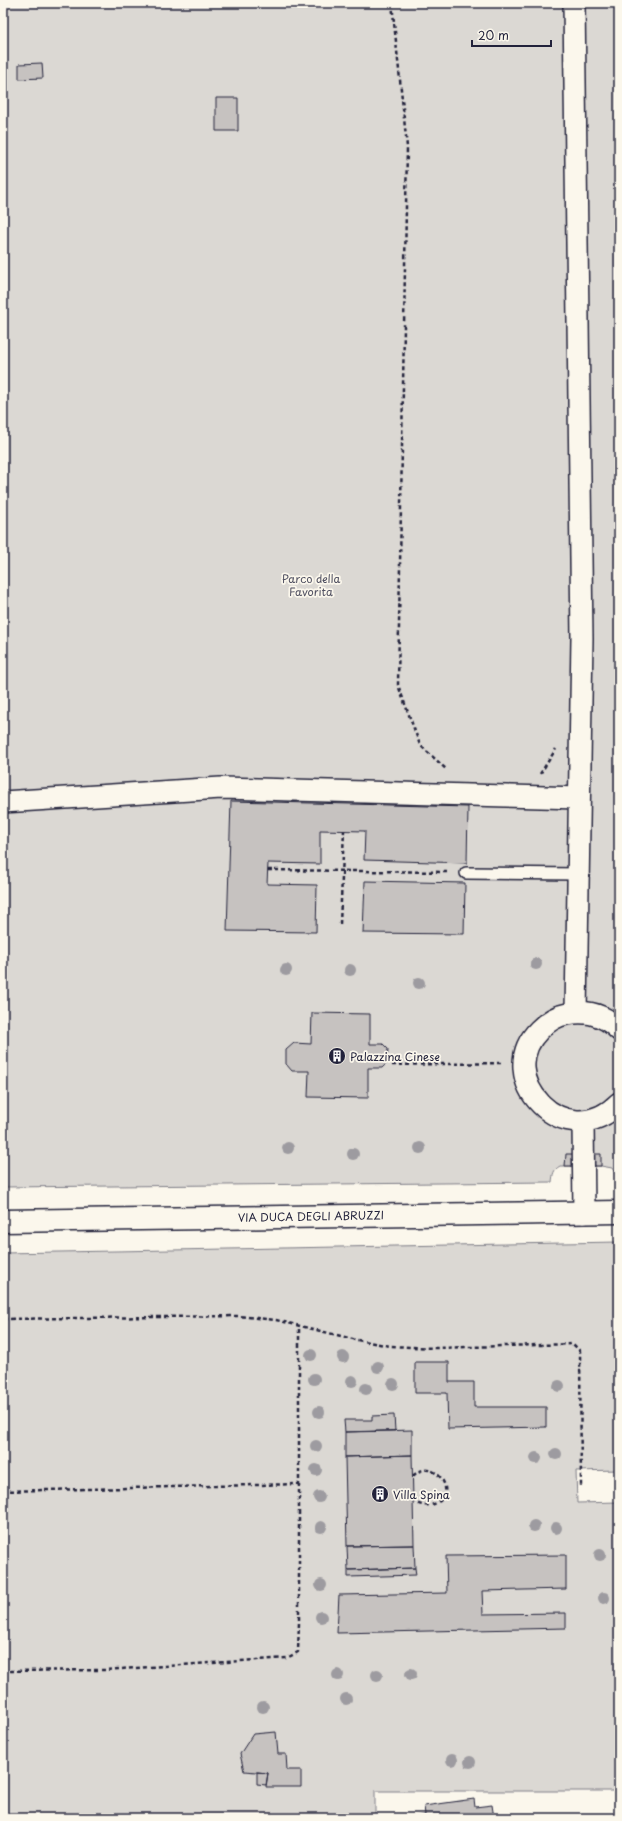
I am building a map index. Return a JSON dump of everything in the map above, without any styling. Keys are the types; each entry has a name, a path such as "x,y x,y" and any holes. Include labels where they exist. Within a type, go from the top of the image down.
{"street":[{"path":"574,3 582,638 576,1012"},
{"path":"3,802 221,788 579,798"},
{"path":"619,1030 611,1022 595,1014 576,1012 561,1015 547,1022 535,1034 528,1048 524,1063 526,1079 531,1093 541,1105 553,1114 567,1120 583,1121 598,1117 612,1110 619,1103"},
{"path":"583,1121 584,1213"},
{"name":"VIA DUCA DEGLI ABRUZZI","path":"3,1221 619,1212"}],"lane":[{"path":"466,873 578,874"}],"path":[{"path":"392,3 406,147 398,685 420,745 449,772"},
{"path":"537,777 556,749 558,742"},
{"path":"340,924 344,830"},
{"path":"268,870 466,873"},
{"path":"392,1065 524,1063"},
{"path":"3,1320 238,1316 276,1320 357,1340 390,1346 435,1348 573,1344 580,1351 582,1486"},
{"path":"3,1671 106,1670 287,1658 298,1652 300,1622 299,1326"},
{"path":"413,1476 422,1470 433,1471 442,1478 445,1483 445,1489 441,1500 436,1504 422,1505 414,1501"},
{"path":"3,1491 299,1484"}],"green space":[{"name":"Parco della Favorita","path":"3,3 619,3 619,1181 616,1181 615,1173 612,1168 601,1166 560,1166 554,1172 552,1182 3,1187"},
{"path":"619,1242 619,1470 576,1471 577,1503 619,1502 619,1791 375,1791 375,1818 3,1818 3,1253"}],"building":[{"path":"42,63 43,78 19,79 19,64"},
{"path":"216,98 238,98 238,131 216,131"},
{"path":"231,801 468,807 467,863 364,860 365,831 320,830 320,864 268,863 267,884 317,885 316,932 227,931"},
{"path":"365,881 465,883 464,934 363,933"},
{"name":"Palazzina Cinese","path":"312,1013 370,1014 370,1044 383,1044 388,1049 387,1063 382,1068 368,1068 368,1098 308,1097 309,1071 292,1071 286,1064 286,1050 294,1043 311,1044"},
{"path":"566,1154 577,1154 577,1166 565,1166"},
{"path":"591,1154 601,1154 601,1166 591,1166"},
{"path":"415,1362 449,1362 449,1382 474,1382 474,1407 546,1407 546,1427 448,1429 447,1393 415,1393"},
{"path":"394,1415 395,1431 345,1432 344,1420 372,1420 372,1416"},
{"path":"412,1430 412,1455 345,1457 345,1432"},
{"name":"Villa Spina","path":"412,1455 414,1545 347,1546 345,1457"},
{"path":"414,1545 415,1568 348,1570 347,1546"},
{"path":"566,1555 566,1589 482,1591 483,1614 566,1613 566,1628 337,1633 339,1595 447,1593 446,1556"},
{"path":"415,1568 416,1575 348,1577 348,1570"},
{"path":"276,1732 278,1754 286,1754 287,1770 301,1770 301,1787 266,1787 268,1773 244,1771 240,1754 253,1734"},
{"path":"257,1772 268,1773 266,1785 257,1784"},
{"path":"474,1799 475,1807 492,1805 494,1818 407,1818 425,1815 424,1806"}],"place":[{"name":"Palazzina Cinese","path":"337,1056"},
{"name":"Villa Spina","path":"380,1494"}]}
